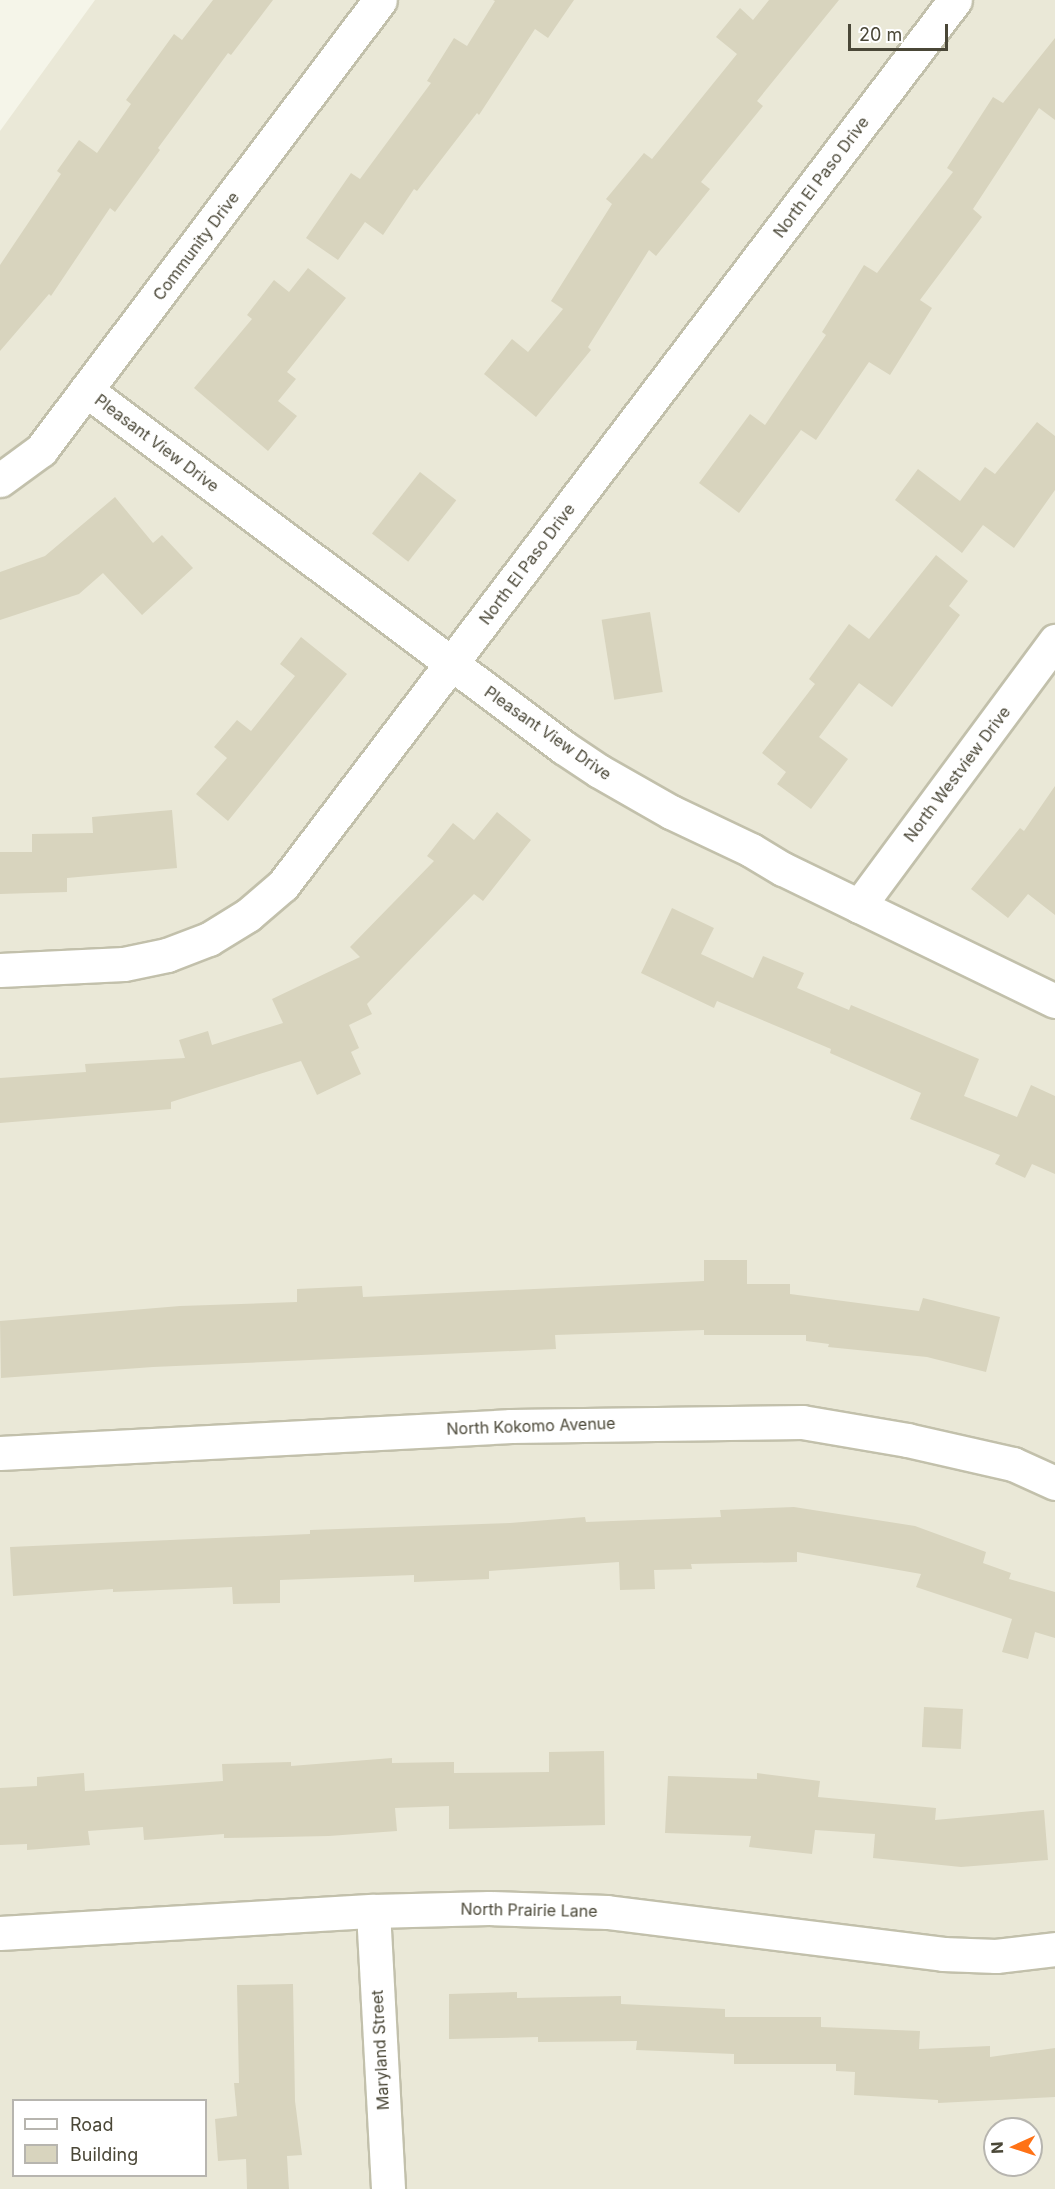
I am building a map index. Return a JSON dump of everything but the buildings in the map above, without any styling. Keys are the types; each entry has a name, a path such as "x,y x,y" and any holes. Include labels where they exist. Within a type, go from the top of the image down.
{"street":[{"name":"Community Drive","path":"0,480 41,450 380,0"},
{"name":"North El Paso Drive","path":"0,970 124,964 167,955 209,939 248,915 283,885 955,0"},
{"name":"Pleasant View Drive","path":"86,390 599,771 671,812 751,850 783,869 1055,1001"},
{"name":"North Westview Drive","path":"859,906 1055,641"},
{"name":"North Kokomo Avenue","path":"0,1453 511,1426 802,1422 907,1440 1013,1464 1055,1483"},
{"name":"North Prairie Lane","path":"0,1933 373,1911 489,1908 607,1912 943,1954 996,1956 1055,1949"},
{"name":"Maryland Street","path":"373,1911 388,2189"}],"shaded area":[{"path":"95,0 1055,0 1055,2189 0,2189 0,131"}]}
